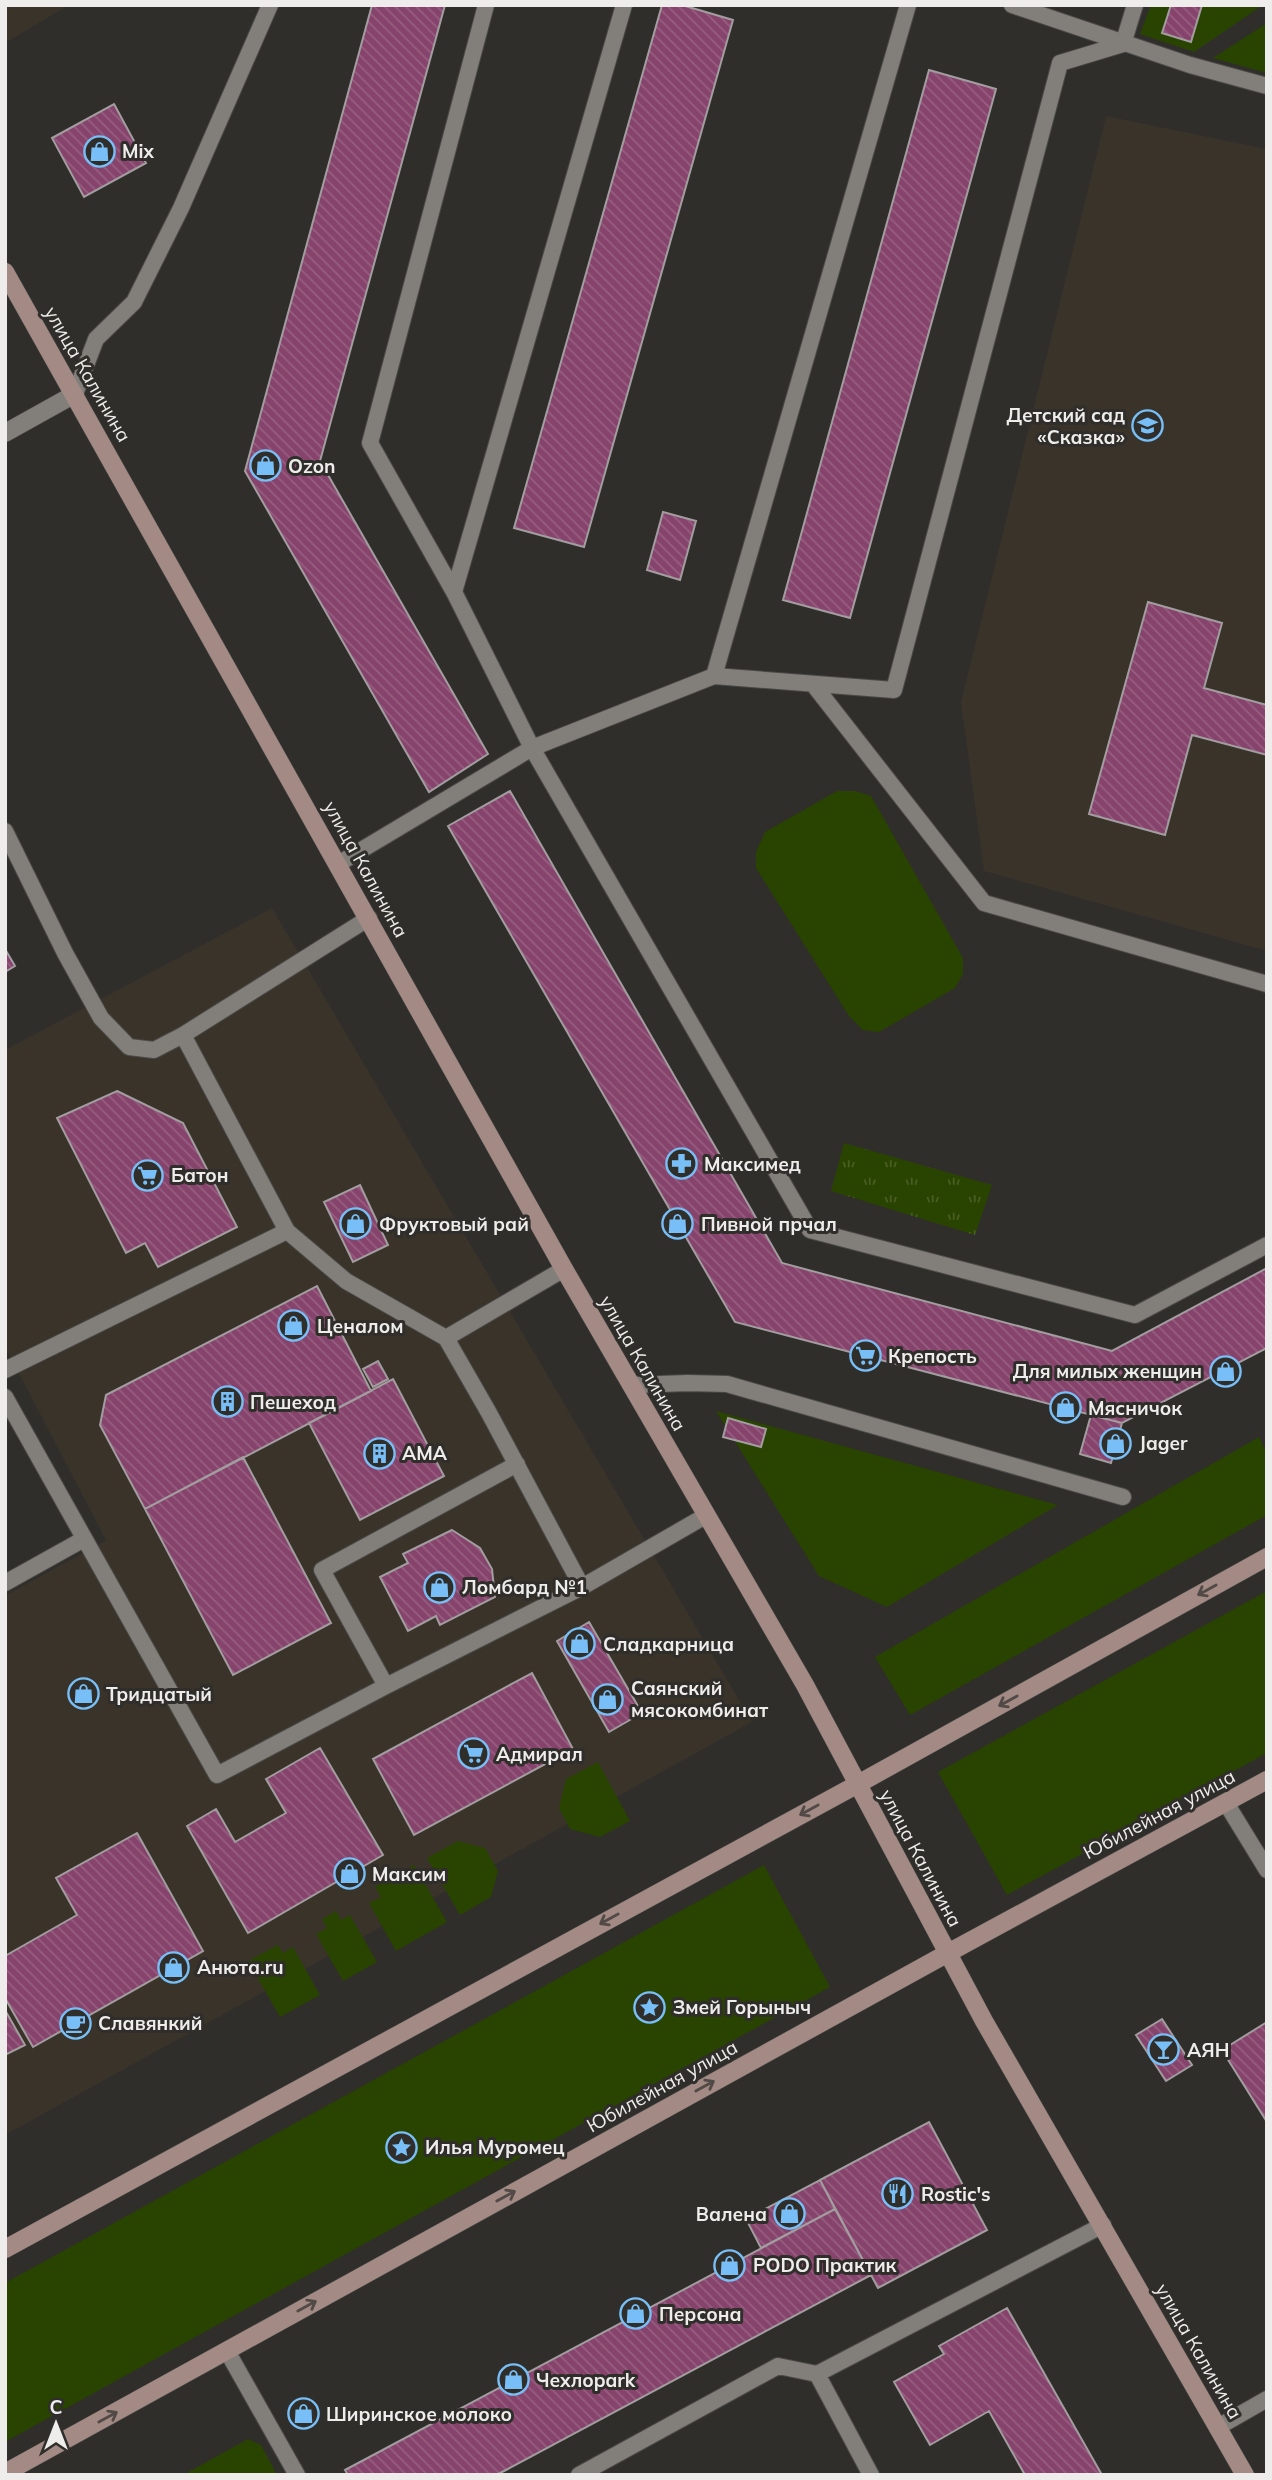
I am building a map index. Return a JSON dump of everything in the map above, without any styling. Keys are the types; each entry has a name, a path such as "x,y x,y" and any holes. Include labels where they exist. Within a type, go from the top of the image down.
{"main road":[{"name":"улица Калинина","path":"5,272 564,1269 805,1685 984,2021 1245,2475"},
{"path":"5,2249 858,1784 1267,1557"},
{"name":"Юбилейная улица","path":"5,2473 1267,1780"}],"street":[{"path":"5,433 75,394"}],"lane":[{"path":"75,394 96,339 134,302 181,208 270,5"},
{"path":"486,5 370,443 454,592 532,748 810,1230 1135,1315 1267,1245"},
{"path":"454,592 624,5"},
{"path":"714,676 908,5"},
{"path":"1012,5 1123,44 1267,86"},
{"path":"1123,44 1135,5"},
{"path":"338,864 532,748 714,676 894,690 1059,63 1123,44"},
{"path":"813,684 984,903 1267,984"},
{"path":"5,831 65,953 102,1018 130,1047 154,1050 183,1035 369,918"},
{"path":"183,1035 287,1231 346,1282 446,1338 582,1587"},
{"path":"5,1370 287,1231"},
{"path":"446,1338 564,1269"},
{"path":"632,1385 727,1384 1123,1497"},
{"path":"5,1397 217,1775 582,1587 707,1515"},
{"path":"386,1686 322,1570 517,1464"},
{"path":"5,1583 84,1539"},
{"path":"1226,1803 1267,1870"},
{"path":"579,2475 778,2367 817,2374 1102,2225"},
{"path":"227,2351 297,2475"},
{"path":"817,2374 871,2475"},
{"path":"1218,2427 1267,2399"}],"shaded area":[{"path":"5,5 69,5 5,43"},
{"name":"Детский сад «Сказка»","path":"1106,116 1267,149 1267,951 984,871 961,702"},
{"name":"Тридцатый","path":"272,908 752,1722 5,2135 5,1596 106,1540 5,1347 5,1050"}],"green space":[{"path":"1151,5 1263,5 1194,52 1140,34"},
{"path":"1267,23 1267,73 1213,58"},
{"path":"837,791 855,791 871,796 963,958 963,974 955,988 879,1032 863,1030 849,1016 756,868 756,852 765,832"},
{"path":"844,1143 992,1185 975,1235 831,1191"},
{"path":"716,1411 1058,1505 887,1607 819,1576"},
{"path":"1259,1437 1267,1453 1267,1515 910,1715 875,1657"},
{"path":"1267,1591 1267,1753 1007,1895 938,1772"},
{"path":"598,1762 630,1821 600,1837 570,1829 559,1808 566,1779"},
{"path":"458,1841 485,1848 498,1871 491,1897 460,1915 427,1858"},
{"path":"414,1865 447,1922 396,1951 369,1903 381,1897 375,1887"},
{"path":"764,1865 830,1987 5,2442 5,2283"},
{"path":"336,1911 341,1920 350,1915 377,1962 343,1981 316,1934 327,1928 322,1919"},
{"path":"278,1945 283,1953 293,1947 320,1995 280,2017 248,1961"},
{"path":"248,2439 261,2445 277,2475 183,2475"}],"building":[{"path":"372,5 445,5 320,461 488,754 429,792 245,471"},
{"path":"662,5 682,5 733,20 584,547 514,528"},
{"path":"1171,5 1202,5 1191,42 1162,33"},
{"path":"929,70 996,89 850,618 783,600"},
{"name":"Mix","path":"114,104 146,163 84,197 52,138"},
{"path":"663,512 696,521 680,580 647,570"},
{"path":"1148,602 1222,623 1204,688 1267,705 1267,755 1192,735 1165,835 1089,814"},
{"path":"510,791 782,1263 1112,1351 1267,1268 1267,1348 1122,1423 735,1322 448,826"},
{"path":"5,949 15,966 5,972"},
{"name":"Батон","path":"117,1091 183,1123 237,1227 158,1267 145,1243 126,1253 57,1118"},
{"name":"Фруктовый рай","path":"360,1185 388,1245 353,1262 324,1202"},
{"name":"Пешеход","path":"317,1286 371,1391 145,1509 100,1425 106,1395"},
{"path":"378,1361 388,1379 373,1387 363,1369"},
{"name":"АМА","path":"393,1379 444,1476 360,1520 309,1423"},
{"path":"1091,1415 1122,1423 1111,1463 1080,1454"},
{"path":"728,1418 766,1429 761,1447 723,1437"},
{"name":"Пешеход","path":"243,1457 331,1623 233,1675 145,1509"},
{"name":"Ломбард №1","path":"452,1530 480,1548 492,1569 495,1597 440,1625 436,1616 408,1631 380,1577 408,1563 403,1554"},
{"path":"589,1622 642,1713 609,1732 557,1641"},
{"name":"Адмирал","path":"532,1673 573,1749 414,1835 373,1759"},
{"path":"320,1748 383,1855 248,1933 187,1826 216,1809 235,1842 286,1813 266,1779"},
{"path":"137,1833 203,1951 33,2047 5,1998 5,1956 77,1915 56,1878"},
{"path":"5,2010 25,2045 5,2055"},
{"name":"АЯН","path":"1162,2019 1192,2065 1166,2081 1136,2035"},
{"path":"1267,2022 1267,2122 1222,2050"},
{"name":"Rostic's","path":"929,2122 987,2230 878,2288 820,2180"},
{"name":"Валена","path":"820,2180 835,2209 761,2248 746,2219"},
{"path":"835,2209 871,2275 506,2470 496,2475 348,2475 345,2470"},
{"path":"1007,2308 1102,2475 1025,2475 989,2411 930,2445 894,2382 944,2354 939,2346"},
{"name":"Ширинское молоко","path":"308,2402 316,2416 298,2427 289,2412"}],"place":[{"name":"Mix","path":"99,151"},
{"name":"Детский сад «Сказка»","path":"1148,426"},
{"name":"Ozon","path":"265,466"},
{"name":"Максимед","path":"681,1164"},
{"name":"Батон","path":"148,1175"},
{"name":"Фруктовый рай","path":"356,1224"},
{"name":"Пивной прчал","path":"678,1224"},
{"name":"Ценалом","path":"294,1326"},
{"name":"Крепость","path":"865,1356"},
{"name":"Для милых женщин","path":"1225,1371"},
{"name":"Пешеход","path":"227,1402"},
{"name":"Мясничок","path":"1065,1408"},
{"name":"Jager","path":"1116,1443"},
{"name":"АМА","path":"379,1453"},
{"name":"Ломбард №1","path":"439,1587"},
{"name":"Сладкарница","path":"580,1644"},
{"name":"Тридцатый","path":"83,1694"},
{"name":"Саянский мясокомбинат","path":"608,1699"},
{"name":"Адмирал","path":"473,1754"},
{"name":"Максим","path":"349,1874"},
{"name":"Анюта.ru","path":"174,1967"},
{"name":"Змей Горыныч","path":"650,2007"},
{"name":"Славянкий","path":"75,2023"},
{"name":"АЯН","path":"1164,2050"},
{"name":"Илья Муромец","path":"402,2147"},
{"name":"Rostic's","path":"898,2194"},
{"name":"Валена","path":"790,2214"},
{"name":"PODO Практик","path":"730,2265"},
{"name":"Персона","path":"636,2314"},
{"name":"Чехлоpark","path":"513,2380"},
{"name":"Ширинское молоко","path":"303,2414"}]}
